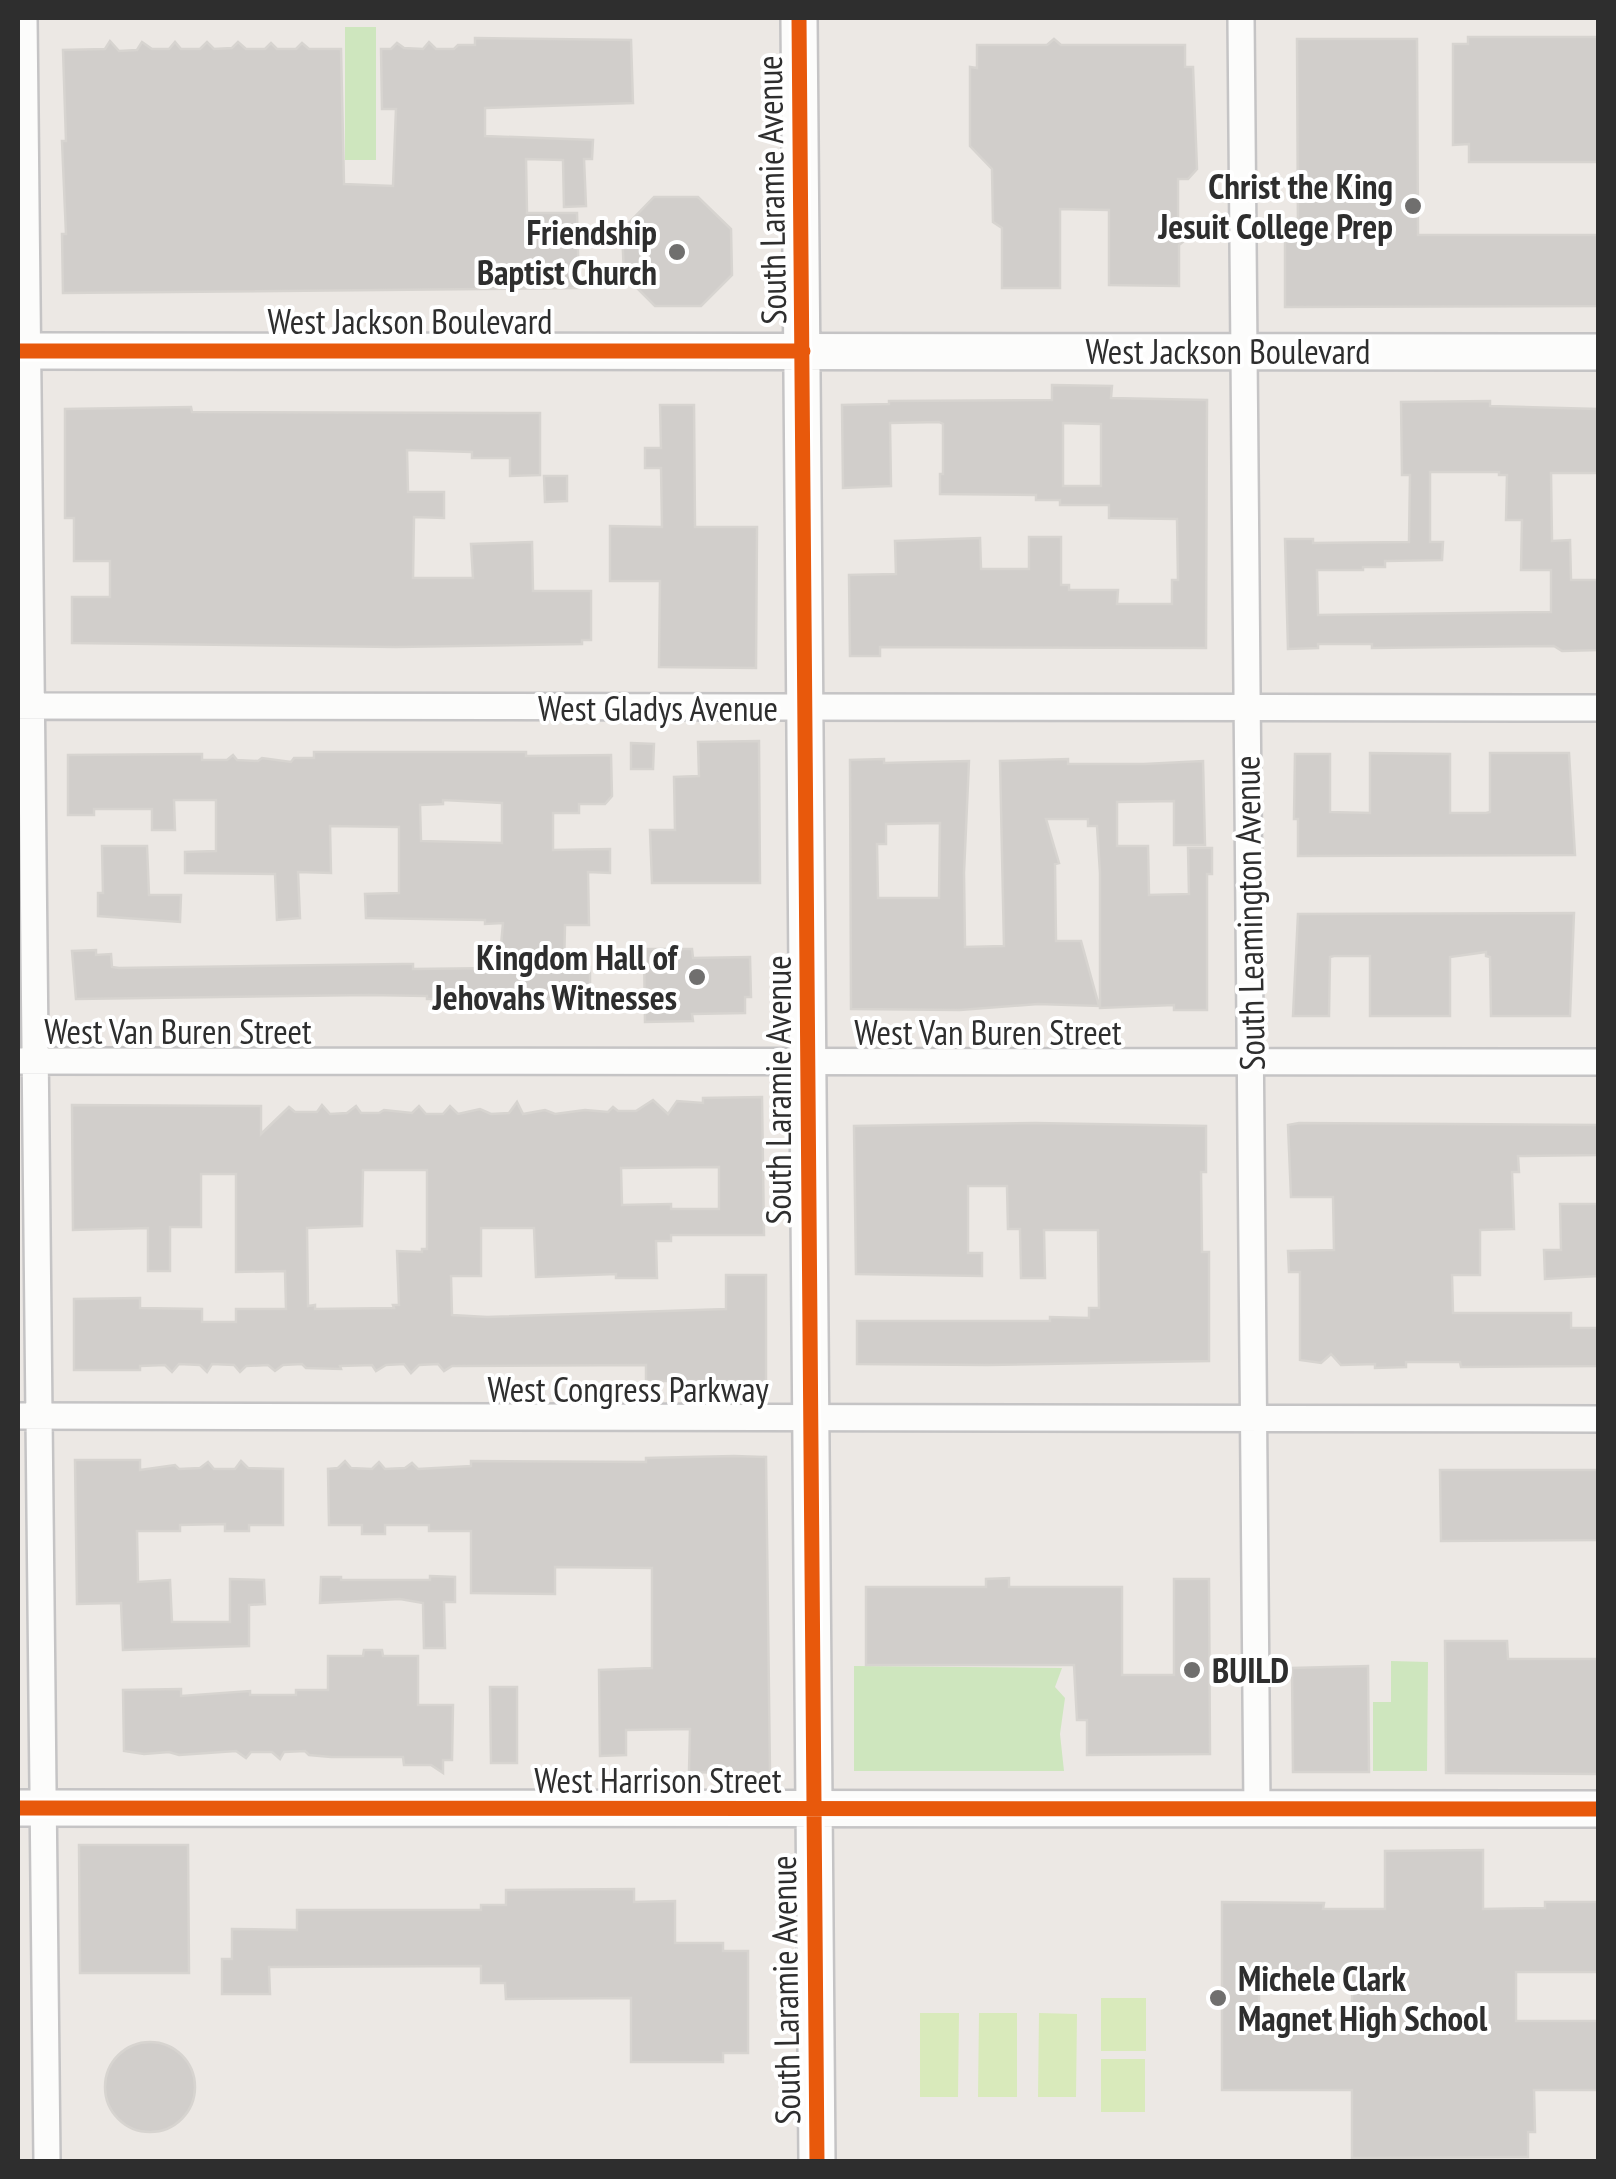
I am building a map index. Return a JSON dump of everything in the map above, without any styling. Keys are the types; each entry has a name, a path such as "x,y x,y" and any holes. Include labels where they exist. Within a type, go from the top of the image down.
{"street":[{"path":"24,18 29,1808 47,2162"},
{"name":"South Laramie Avenue","path":"799,18 817,2162"},
{"name":"South Leamington Avenue","path":"1240,18 1257,1808"},
{"name":"West Jackson Boulevard","path":"22,351 1598,352"},
{"name":"West Gladys Avenue","path":"24,706 1598,708"},
{"name":"West Van Buren Street","path":"26,1061 1598,1062"},
{"name":"West Congress Parkway","path":"27,1416 1598,1419"},
{"name":"West Harrison Street","path":"29,1808 1598,1808"}],"green space":[{"path":"345,27 376,27 376,160 345,160"},
{"path":"1391,1661 1428,1662 1427,1771 1373,1771 1373,1702 1391,1702"},
{"path":"854,1666 1062,1668 1055,1687 1065,1698 1060,1734 1064,1771 854,1771"},
{"path":"1101,1998 1146,1998 1146,2051 1101,2051"},
{"path":"920,2013 959,2013 958,2097 920,2097"},
{"path":"979,2013 1017,2013 1017,2097 978,2097"},
{"path":"1039,2013 1077,2014 1076,2097 1038,2097"},
{"path":"1101,2059 1145,2059 1145,2112 1101,2112"}],"building":[{"path":"1468,37 1598,37 1598,162 1469,162 1469,144 1453,145 1453,44 1468,44"},
{"path":"475,38 631,40 633,103 485,108 485,136 593,140 592,159 584,159 586,206 564,207 563,160 526,159 527,213 577,213 579,288 63,293 63,50 105,49 110,41 119,51 137,50 142,42 152,49 169,49 175,42 181,49 200,49 207,42 214,49 232,48 238,42 246,49 265,49 271,43 277,49 296,49 302,43 309,49 341,49 344,184 393,186 396,109 382,109 381,49 391,49 397,43 404,48 423,49 429,42 436,49 454,49 458,45 475,45"},
{"path":"1054,39 1061,45 1185,45 1185,67 1193,67 1197,169 1188,179 1178,179 1178,232 1185,240 1179,245 1179,286 1109,285 1109,210 1060,209 1060,288 1002,288 1002,228 993,222 992,169 970,146 970,67 977,68 977,45 1047,45"},
{"path":"1297,39 1417,39 1418,235 1598,235 1598,306 1285,307 1285,235 1298,235"},
{"name":"Friendship Baptist Church","path":"654,197 698,197 731,229 732,275 701,306 655,306 624,275 622,230"},
{"path":"1052,385 1112,386 1111,398 1207,400 1206,648 880,647 880,656 850,656 849,575 896,574 895,541 980,538 981,569 1029,569 1029,537 1061,537 1061,585 1069,585 1069,590 1118,590 1117,604 1172,604 1172,580 1178,580 1177,519 1109,518 1109,505 1060,505 1060,500 1036,500 1036,495 940,494 943,424 939,422 890,423 891,486 843,488 842,405 1052,400","holes":["1063,423 1101,424 1101,486 1063,486"]},
{"path":"1490,401 1490,406 1598,409 1598,473 1551,473 1552,541 1570,540 1571,580 1598,580 1598,650 1562,651 1554,646 1372,648 1372,644 1318,644 1318,648 1288,649 1285,539 1313,539 1313,543 1409,542 1410,475 1402,475 1401,402","holes":["1430,472 1507,475 1506,520 1522,520 1521,570 1551,570 1551,612 1318,615 1317,570 1363,570 1385,567 1385,561 1442,560 1443,542 1430,542"]},
{"path":"660,405 694,405 695,527 757,527 756,668 659,667 660,581 610,581 610,526 662,527 661,468 645,468 645,448 661,448"},
{"path":"191,407 192,412 540,413 540,475 510,476 510,458 472,458 472,452 407,450 408,492 444,492 444,518 414,517 413,578 473,578 471,544 532,542 533,591 591,591 591,640 582,640 582,644 396,647 72,643 72,597 110,597 110,561 74,561 74,518 65,518 65,409"},
{"path":"544,476 567,476 567,501 545,502"},
{"path":"759,741 760,883 652,883 650,830 675,830 674,777 699,776 698,742"},
{"path":"631,743 654,744 653,769 631,769"},
{"path":"314,752 611,755 612,796 605,804 579,804 579,813 553,813 553,850 610,849 610,873 588,872 589,925 565,925 564,967 590,967 590,999 369,995 76,999 72,951 111,954 112,967 119,968 413,964 413,969 499,968 503,923 366,918 365,894 399,893 399,827 330,826 331,873 298,872 300,918 277,920 275,874 185,873 185,852 216,851 216,800 174,800 175,830 152,830 152,809 94,809 94,815 68,815 68,755 202,754 202,760 227,760 233,755 237,760 291,762 294,758 314,758","holes":["443,800 502,803 502,843 421,841 420,805 443,804"]},
{"path":"1370,753 1450,754 1450,813 1486,813 1490,812 1490,753 1569,753 1575,855 1298,856 1295,754 1330,754 1330,812 1370,813"},
{"path":"850,760 969,761 965,947 1004,946 1000,761 1203,761 1205,845 1174,845 1174,801 1117,802 1117,846 1148,846 1149,895 1189,894 1188,848 1212,848 1212,874 1207,874 1207,1010 1174,1010 1174,1005 1100,1008 1100,873 1097,826 1088,826 1088,819 1046,819 1059,863 1055,864 1056,941 1081,941 1099,1006 851,1009","holes":["940,823 939,898 878,898 877,844 886,844 886,824"]},
{"path":"102,846 147,846 149,895 181,895 180,922 98,916 98,893 103,893"},
{"path":"1574,913 1570,1016 1491,1016 1490,957 1486,952 1450,957 1450,1016 1370,1016 1370,956 1334,956 1330,957 1329,1016 1293,1016 1298,914"},
{"name":"Kingdom Hall of Jehovahs Witnesses","path":"644,949 692,949 693,958 750,957 751,997 745,997 745,1013 692,1014 693,1021 645,1022"},
{"path":"762,1097 764,1235 671,1235 671,1241 656,1241 657,1278 616,1278 616,1274 536,1277 534,1228 481,1228 481,1276 451,1276 452,1315 726,1309 726,1275 766,1275 766,1381 646,1381 646,1365 452,1366 444,1371 438,1364 419,1365 411,1373 404,1364 386,1365 376,1371 372,1365 340,1366 341,1369 306,1368 302,1364 283,1365 275,1371 268,1365 246,1366 240,1372 234,1365 212,1364 207,1372 200,1365 179,1364 172,1372 165,1365 140,1366 140,1370 74,1370 74,1299 140,1298 140,1308 202,1309 202,1322 236,1322 236,1309 286,1309 285,1271 236,1272 236,1174 201,1174 201,1227 170,1227 170,1271 148,1271 148,1228 73,1230 72,1105 261,1106 261,1134 289,1107 295,1112 317,1112 322,1105 330,1114 347,1113 356,1106 361,1113 412,1113 419,1106 426,1114 443,1114 450,1106 458,1114 480,1109 491,1114 509,1113 517,1102 523,1114 545,1110 555,1114 608,1112 613,1107 618,1111 636,1111 653,1100 668,1114 677,1101 703,1103 703,1098","holes":["719,1167 719,1209 671,1209 671,1204 622,1205 621,1168","363,1170 427,1170 427,1249 397,1251 399,1305 393,1305 394,1308 315,1309 315,1305 308,1306 307,1228 362,1226"]},
{"path":"1288,1125 1598,1125 1598,1155 1518,1156 1519,1172 1512,1172 1514,1229 1480,1230 1480,1275 1452,1275 1453,1313 1571,1313 1571,1328 1598,1328 1598,1366 1461,1367 1460,1362 1406,1362 1406,1367 1375,1368 1375,1364 1341,1365 1331,1354 1321,1363 1300,1360 1300,1272 1289,1272 1288,1251 1334,1250 1333,1197 1291,1197"},
{"path":"854,1126 1206,1126 1206,1172 1201,1172 1202,1252 1209,1252 1209,1361 857,1364 857,1321 1050,1321 1050,1317 1089,1318 1089,1308 1099,1308 1098,1230 1044,1230 1045,1278 1021,1278 1020,1229 1008,1229 1007,1186 968,1186 968,1253 982,1253 982,1276 856,1274"},
{"path":"1560,1204 1598,1204 1598,1276 1545,1279 1544,1250 1561,1250"},
{"path":"766,1457 770,1774 689,1772 690,1729 626,1730 626,1755 600,1756 599,1670 652,1668 652,1568 555,1567 555,1594 471,1593 471,1531 429,1531 429,1525 385,1525 385,1534 362,1534 362,1525 329,1525 328,1469 338,1468 345,1461 351,1468 372,1469 379,1462 385,1469 405,1468 412,1463 418,1469 471,1466 471,1461 646,1462 646,1458"},
{"path":"75,1460 140,1460 140,1470 175,1465 179,1469 200,1468 208,1462 214,1469 235,1469 241,1461 248,1468 283,1469 283,1525 249,1525 249,1531 225,1531 225,1524 180,1525 180,1531 137,1531 138,1582 170,1580 172,1622 230,1622 230,1579 264,1580 265,1604 249,1605 249,1646 123,1650 121,1603 77,1604"},
{"path":"1440,1470 1598,1470 1598,1540 1441,1541"},
{"path":"430,1576 455,1577 455,1602 444,1602 445,1648 424,1648 423,1603 400,1599 320,1603 321,1577 430,1580"},
{"name":"BUILD","path":"1009,1578 1009,1587 1122,1587 1122,1675 1174,1675 1174,1579 1209,1579 1210,1754 1087,1755 1087,1720 1077,1720 1074,1665 866,1665 866,1587 986,1587 986,1579"},
{"path":"1445,1641 1507,1641 1508,1659 1598,1659 1598,1774 1446,1773"},
{"path":"364,1650 382,1650 383,1656 418,1656 418,1705 453,1705 452,1760 443,1760 443,1773 431,1765 404,1765 403,1757 331,1757 305,1751 284,1752 280,1759 272,1752 251,1752 246,1758 236,1751 179,1755 124,1751 123,1690 181,1689 181,1696 250,1691 250,1695 296,1695 296,1690 328,1690 328,1656 363,1656"},
{"path":"1368,1666 1369,1772 1293,1772 1292,1668"},
{"path":"490,1687 517,1687 517,1763 491,1763"},
{"path":"79,1845 188,1845 189,1973 80,1973"},
{"path":"1483,1850 1483,1909 1545,1908 1545,1902 1598,1902 1598,1972 1516,1972 1516,2021 1598,2021 1598,2090 1534,2090 1535,2132 1528,2132 1528,2157 1352,2158 1352,2090 1222,2090 1222,1902 1324,1903 1323,1909 1385,1909 1385,1851","holes":["1352,1971 1352,2019 1259,2021 1259,1972"]},
{"path":"634,1889 634,1902 675,1901 675,1943 723,1943 723,1951 748,1951 748,2053 723,2053 723,2062 631,2062 631,1998 506,1999 505,1983 481,1983 481,1966 269,1967 270,1994 222,1994 222,1959 232,1959 232,1929 297,1930 297,1910 481,1910 481,1905 506,1905 506,1890"},
{"path":"150,2042 182,2055 195,2087 182,2119 150,2132 118,2119 105,2087 118,2055"}],"cycle path":[{"path":"799,18 817,2162"},
{"path":"18,351 803,351"},
{"path":"18,1808 1598,1809"}],"place":[{"name":"Christ the King Jesuit College Prep","path":"1413,206"},
{"name":"Friendship Baptist Church","path":"677,252"},
{"name":"Kingdom Hall of Jehovahs Witnesses","path":"697,977"},
{"name":"BUILD","path":"1192,1670"},
{"name":"Michele Clark Magnet High School","path":"1218,1998"}]}
